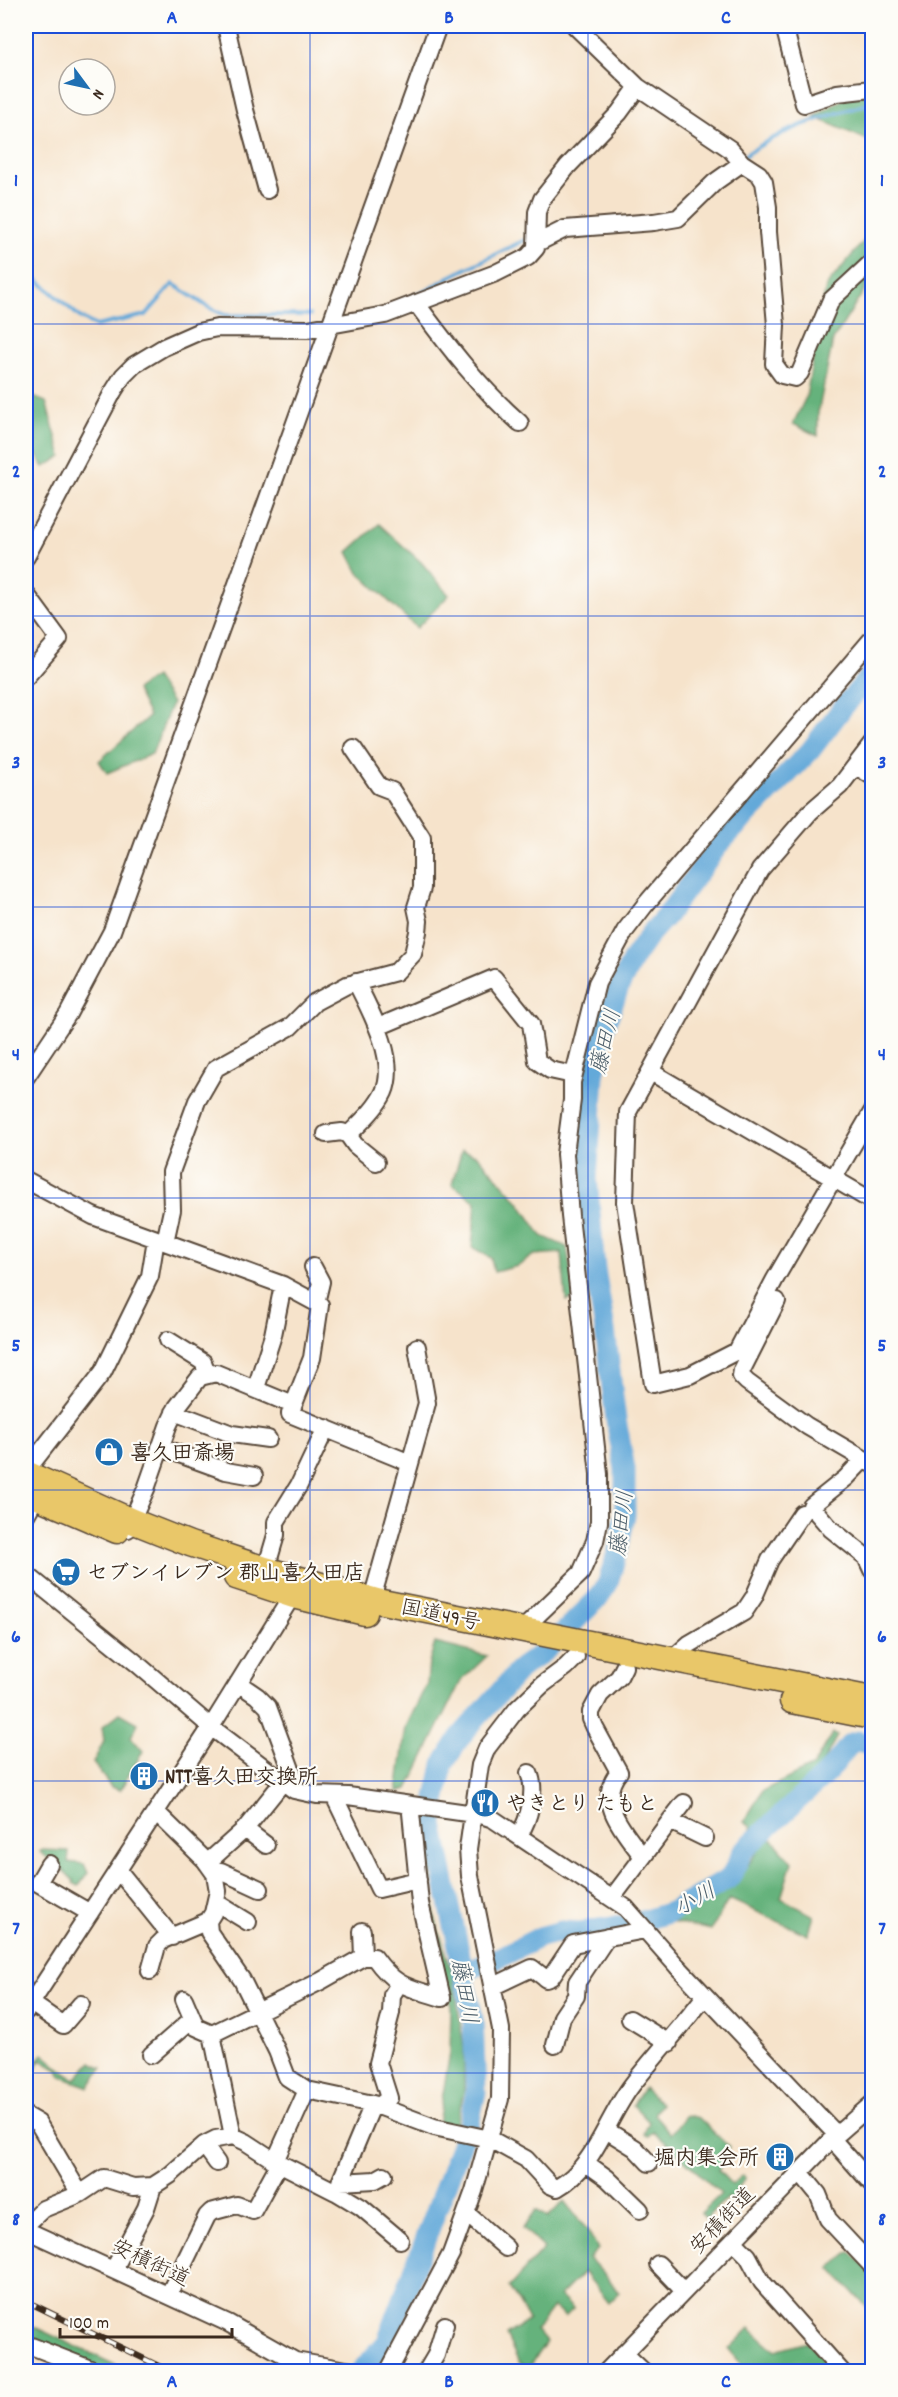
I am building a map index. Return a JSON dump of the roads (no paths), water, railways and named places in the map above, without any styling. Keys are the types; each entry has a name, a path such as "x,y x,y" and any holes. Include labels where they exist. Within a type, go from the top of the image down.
{"highway":[{"name":"国道49号","path":"26,1472 129,1528 297,1588 519,1636"},
{"name":"国道49号","path":"29,1502 129,1528 266,1569 297,1588 372,1599 576,1651 624,1667 873,1717"},
{"name":"国道49号","path":"576,1651 670,1660 873,1699"}],"street":[{"path":"226,26 245,110 267,190"},
{"path":"26,1077 68,1014 112,931 438,26"},
{"path":"575,26 638,87 721,142 742,163 759,174 766,188 776,325 774,364 782,375 795,378 800,373 831,300 873,262"},
{"path":"784,26 804,104 837,93 873,89"},
{"path":"26,557 113,392 123,376 135,365 164,347 198,332 217,328 308,329 385,315 496,273 533,254 537,243 537,212 542,199 568,166 619,113 638,87"},
{"path":"537,243 565,229 678,218 715,182 742,163"},
{"path":"416,303 456,357 498,403 520,423"},
{"path":"26,594 59,639 26,677"},
{"path":"519,1636 581,1573 595,1541 599,1522 599,1474 565,1154 573,1075 597,983 625,931 873,639"},
{"path":"873,744 835,791 810,812 760,870 693,989 628,1112 625,1202 653,1384 690,1375 736,1351 775,1279 873,1112"},
{"path":"26,1472 103,1372 150,1276 160,1240 172,1210 171,1172 197,1101 216,1068 290,1027 315,1002 356,982 396,972 412,954 419,921 416,907 422,888 424,864 422,838 392,791 379,786 353,748"},
{"path":"856,766 873,776"},
{"path":"378,1027 494,978 531,1024 537,1061 550,1070 573,1075"},
{"path":"348,1135 373,1109 386,1085 386,1061 378,1027 356,982"},
{"path":"651,1071 873,1201"},
{"path":"326,1134 342,1132 348,1135 355,1145 376,1162"},
{"path":"26,1180 93,1216 283,1285 320,1305 312,1358 290,1414 410,1463"},
{"path":"314,1267 321,1282 316,1303"},
{"path":"256,1388 273,1335 283,1285"},
{"path":"770,1292 777,1300 741,1376 807,1426 868,1462 811,1506 831,1529 866,1557 873,1570"},
{"path":"168,1340 203,1362 208,1375"},
{"path":"372,1599 427,1403 417,1347"},
{"path":"129,1528 174,1413 200,1377 216,1373 293,1405"},
{"path":"174,1413 232,1434 268,1439"},
{"path":"266,1569 276,1535 276,1522 299,1485 326,1428"},
{"path":"160,1448 226,1471 254,1476"},
{"path":"670,1660 689,1644 744,1612 754,1597 771,1560 802,1513"},
{"path":"26,1574 211,1727 288,1786 411,1810 474,1814 493,1819 612,1898 640,1925 834,2137 873,2184"},
{"path":"81,2004 63,2025 28,2007 211,1727 297,1588"},
{"path":"388,2372 451,2254 490,2139 500,2099 501,2029 470,1876 468,1849 474,1814 475,1787 480,1766 487,1748 532,1693 566,1667 576,1651"},
{"path":"624,1667 619,1677 594,1704 591,1719 619,1772 611,1787 610,1808 622,1830 643,1857"},
{"path":"210,1867 245,1828 295,1780 268,1707 258,1696 238,1683"},
{"path":"519,1835 527,1824 533,1781 529,1773"},
{"path":"334,1796 379,1889 418,1880"},
{"path":"612,1898 684,1803"},
{"path":"212,2034 321,1981 363,1957 374,1957 387,1976 399,1984 442,1998 431,1955 418,1880 411,1810"},
{"path":"156,1812 174,1827 210,1867 218,1883 217,1903 207,1927 213,1941 242,1980 277,2051 286,2078 307,2090 376,2105 434,2127 490,2139 532,2164 554,2187 564,2184 586,2163 631,2086 669,2043 705,1996"},
{"path":"670,1821 705,1838"},
{"path":"245,1828 266,1845"},
{"path":"49,1864 38,1882 90,1913"},
{"path":"210,1867 260,1889"},
{"path":"118,1870 172,1937"},
{"path":"217,1903 248,1922"},
{"path":"150,1971 157,1946 163,1940 208,1921"},
{"path":"494,1986 532,1968 546,1979 551,1977 573,1944 607,1937 640,1925"},
{"path":"362,1931 363,1957"},
{"path":"555,2044 562,2017 576,1996 577,1982 607,1937"},
{"path":"338,2187 376,2105 389,2098 378,2063 391,2013 392,1995 399,1984"},
{"path":"184,1999 191,2020 196,2027 212,2034"},
{"path":"630,2019 669,2043"},
{"path":"152,2055 191,2020"},
{"path":"212,2034 233,2136"},
{"path":"169,2294 211,2212 237,2205 253,2211 276,2169 275,2161 307,2090"},
{"name":"安積街道","path":"606,2372 834,2137 872,2105"},
{"path":"26,2116 38,2123 80,2194"},
{"path":"606,2130 634,2148 649,2163"},
{"path":"26,2225 43,2210 80,2194 104,2178 133,2187 153,2186 164,2180 204,2145 216,2139 233,2136 275,2161 338,2187 400,2240"},
{"path":"204,2145 217,2163"},
{"path":"586,2163 607,2178 640,2210"},
{"path":"800,2172 818,2194 828,2219 873,2266"},
{"path":"338,2187 375,2180 384,2175"},
{"path":"114,2269 134,2233 153,2186"},
{"path":"466,2213 506,2248"},
{"name":"安積街道","path":"26,2230 169,2294 228,2323 295,2361 358,2372"},
{"path":"733,2241 748,2256 762,2282 842,2372"},
{"path":"658,2264 684,2291"},
{"path":"426,2372 436,2355 445,2325"},
{"path":"26,2344 92,2370"},
{"path":"624,2353 644,2372"}],"waterway":[{"path":"741,158 789,131 821,118 872,103"},
{"path":"400,301 428,290 449,277 533,236"},
{"path":"26,270 81,318 96,326 146,315 173,284 208,307 225,315 310,315"},
{"name":"藤田川","path":"360,2372 387,2342 469,2123 476,2092 473,2019 433,1824 443,1765 460,1737 522,1667 545,1651 598,1598 607,1585 618,1550 625,1515 625,1469 595,1269 587,1178 594,1076 601,1037 619,987 633,959 650,934 667,915 720,843 810,751 872,674"},
{"name":"小川","path":"462,1972 499,1958 540,1937 562,1931 580,1932 633,1924 671,1912 730,1878 743,1851 829,1771 851,1743 858,1741 872,1745"}],"railway":[{"path":"26,2301 171,2372"}],"place":[{"name":"喜久田斎場","path":"109,1452"},
{"name":"セブンイレブン 郡山喜久田店","path":"66,1572"},
{"name":"NTT喜久田交換所","path":"144,1776"},
{"name":"やきとり たもと","path":"485,1803"},
{"name":"堀内集会所","path":"780,2157"}]}
